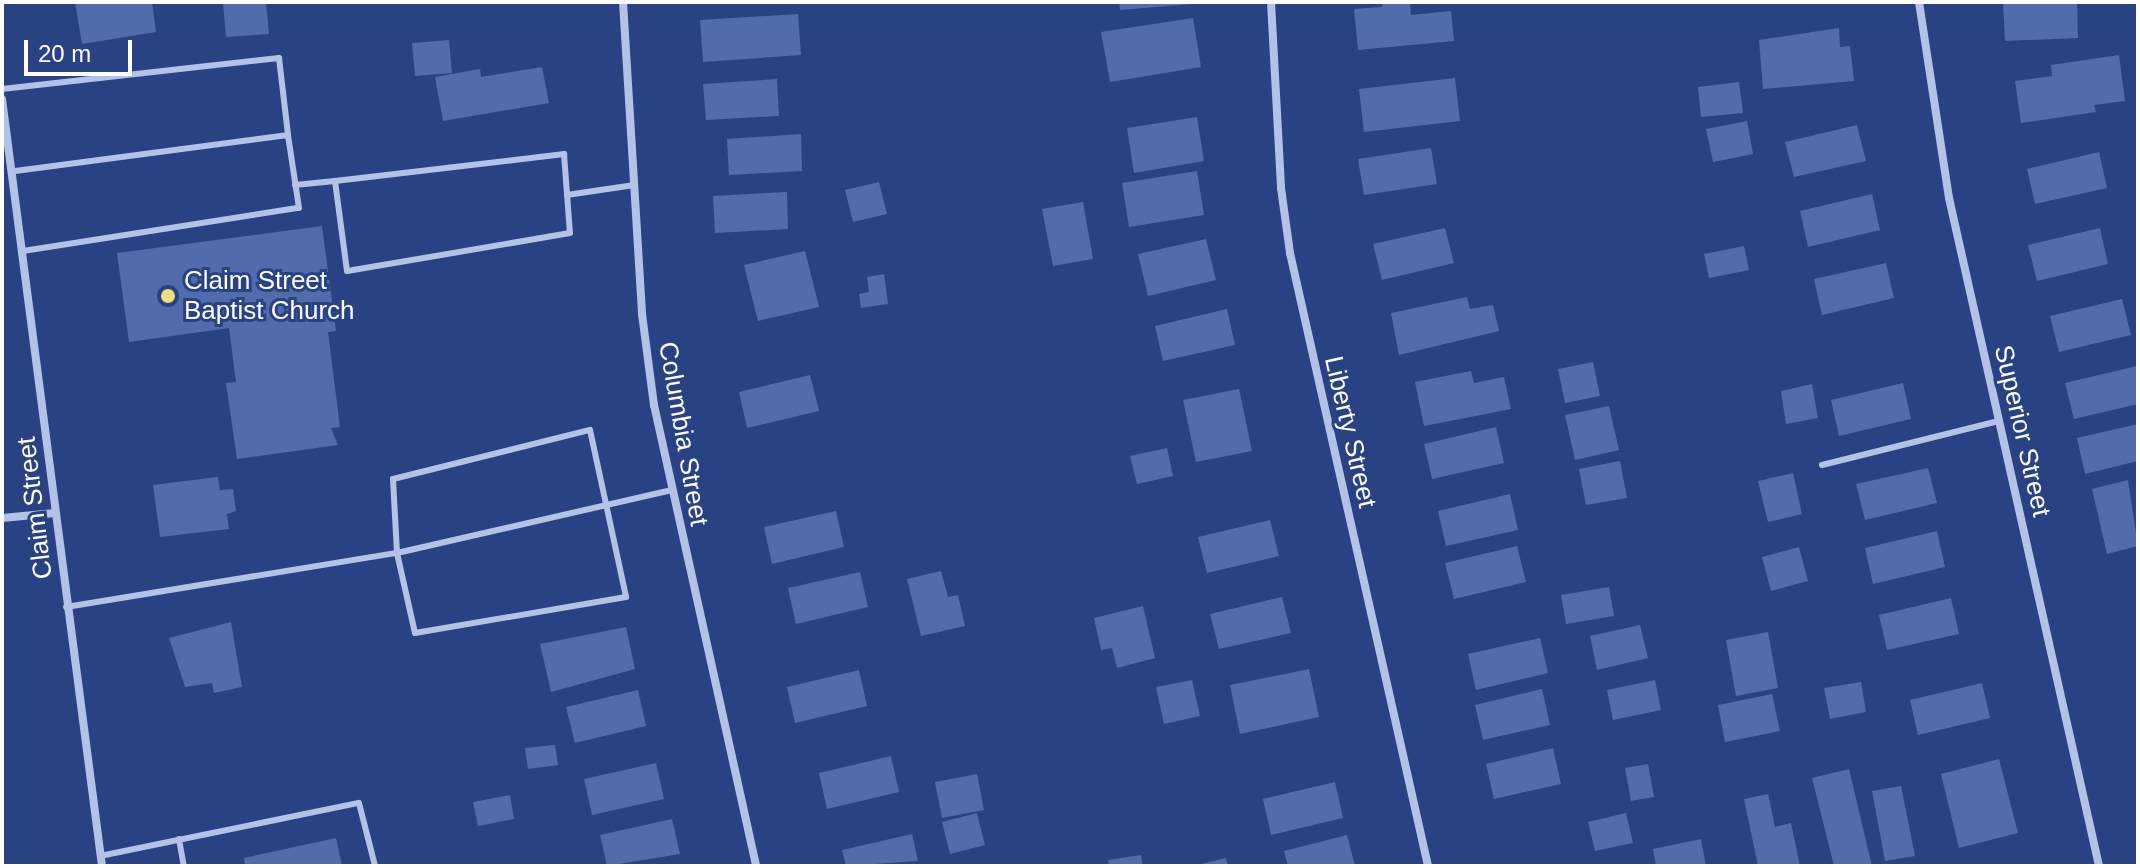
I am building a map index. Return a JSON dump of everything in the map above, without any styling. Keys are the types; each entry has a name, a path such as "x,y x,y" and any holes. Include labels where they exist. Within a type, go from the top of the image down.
{"street":[{"name":"Columbia Street","path":"623,2 642,314 672,490 756,866"},
{"name":"Liberty Street","path":"1271,2 1281,188 1290,253 1428,866"},
{"name":"Superior Street","path":"1919,2 1932,112 2099,866"},
{"name":"Claim Street","path":"2,99 102,866"},
{"path":"2,518 55,513"}],"lane":[{"path":"2,89 279,58 299,208 23,251"},
{"path":"13,171 288,135"},
{"path":"295,185 564,154 570,233 347,271 335,181"},
{"path":"567,195 634,185"},
{"path":"1822,465 1999,421"},
{"path":"590,430 626,597 415,633 397,553 393,479 590,430"},
{"path":"66,607 397,553 672,490"},
{"path":"100,856 359,803 375,866"},
{"path":"179,839 184,866"}],"building":[{"path":"75,2 152,2 156,32 82,44"},
{"path":"223,2 266,2 269,34 226,37"},
{"path":"1119,2 1193,2 1193,4 1120,10"},
{"path":"1382,2 1410,2 1411,15 1451,11 1454,41 1358,50 1354,9 1382,7"},
{"path":"2003,2 2077,2 2078,38 2005,41"},
{"path":"798,14 801,55 703,62 700,20"},
{"path":"1193,18 1201,67 1110,82 1101,32"},
{"path":"1839,28 1840,47 1850,46 1854,81 1763,89 1759,40"},
{"path":"449,40 452,73 415,76 412,43"},
{"path":"2119,55 2125,101 2094,105 2096,112 2021,123 2015,81 2052,76 2051,65"},
{"path":"542,67 549,103 443,121 435,77 480,69 481,77"},
{"path":"1455,78 1460,121 1364,132 1359,89"},
{"path":"777,79 779,116 706,120 703,84"},
{"path":"1739,82 1743,113 1701,117 1698,87"},
{"path":"1197,117 1204,161 1134,173 1127,128"},
{"path":"1747,121 1753,154 1713,162 1706,129"},
{"path":"1857,125 1866,161 1794,177 1785,142"},
{"path":"801,134 802,171 729,175 727,139"},
{"path":"1431,148 1437,184 1364,195 1358,159"},
{"path":"2099,152 2107,188 2035,204 2027,169"},
{"path":"1197,171 1204,215 1129,227 1122,183"},
{"path":"879,182 887,214 853,222 845,190"},
{"path":"787,192 788,229 715,233 713,196"},
{"path":"1872,194 1880,230 1808,247 1800,211"},
{"path":"1083,202 1093,259 1053,266 1042,209"},
{"path":"322,226 336,331 328,332 340,427 331,428 338,445 237,459 226,383 236,382 229,328 129,342 117,253"},
{"path":"1445,228 1454,263 1382,280 1373,244"},
{"path":"2100,228 2108,264 2037,281 2028,245"},
{"path":"1206,239 1216,280 1148,296 1138,254"},
{"path":"1744,246 1749,270 1709,278 1704,254"},
{"path":"805,251 819,307 758,321 744,265"},
{"path":"1886,263 1894,298 1822,315 1814,279"},
{"path":"884,274 888,304 861,308 859,294 869,292 867,277"},
{"path":"1467,297 1470,309 1493,305 1499,331 1399,355 1391,313"},
{"path":"2122,299 2131,335 2059,352 2050,316"},
{"path":"1227,309 1235,345 1163,361 1155,326"},
{"path":"1593,362 1600,396 1565,403 1558,369"},
{"path":"2137,366 2138,404 2074,419 2065,383"},
{"path":"1471,371 1474,383 1504,377 1511,409 1424,426 1415,382"},
{"path":"810,375 819,411 747,428 739,392"},
{"path":"1903,383 1911,419 1839,436 1831,400"},
{"path":"1812,384 1818,418 1786,424 1781,391"},
{"path":"1239,389 1252,451 1196,462 1183,400"},
{"path":"1609,406 1619,450 1575,460 1565,415"},
{"path":"2138,424 2138,461 2085,474 2077,438"},
{"path":"1496,427 1504,463 1432,479 1424,444"},
{"path":"1167,448 1173,476 1137,484 1130,456"},
{"path":"1620,461 1627,498 1586,505 1579,469"},
{"path":"1928,468 1937,503 1865,520 1856,484"},
{"path":"1793,473 1802,514 1768,522 1758,481"},
{"path":"218,477 220,490 233,489 236,511 227,514 229,529 160,537 153,485"},
{"path":"2128,480 2138,546 2107,554 2092,489"},
{"path":"1510,494 1518,530 1446,546 1438,511"},
{"path":"836,511 844,547 772,564 764,527"},
{"path":"1270,520 1279,556 1207,573 1198,537"},
{"path":"1937,531 1945,567 1873,584 1865,548"},
{"path":"1517,546 1526,582 1454,599 1445,563"},
{"path":"1799,547 1808,581 1771,591 1762,557"},
{"path":"941,571 948,597 958,595 965,626 921,636 907,579"},
{"path":"860,572 868,607 796,624 788,588"},
{"path":"1609,587 1614,616 1566,624 1561,595"},
{"path":"1282,597 1291,633 1219,649 1210,614"},
{"path":"1951,598 1959,634 1887,650 1879,615"},
{"path":"1143,606 1155,658 1117,668 1112,648 1101,650 1094,618"},
{"path":"231,622 242,687 214,693 212,683 185,687 169,638"},
{"path":"1640,625 1648,658 1597,670 1590,636"},
{"path":"626,627 635,669 551,692 540,644"},
{"path":"1768,632 1778,688 1736,696 1726,640"},
{"path":"1540,638 1548,673 1476,690 1468,654"},
{"path":"1309,669 1319,717 1240,734 1230,685"},
{"path":"859,670 867,706 795,723 787,687"},
{"path":"1192,680 1200,716 1164,724 1156,687"},
{"path":"1655,680 1661,710 1613,720 1607,690"},
{"path":"1861,682 1866,712 1830,719 1824,688"},
{"path":"1982,683 1990,718 1918,735 1910,700"},
{"path":"1542,689 1550,725 1483,740 1475,705"},
{"path":"638,690 646,726 575,743 566,707"},
{"path":"1772,694 1780,731 1725,742 1718,705"},
{"path":"555,745 558,765 528,769 525,748"},
{"path":"1553,748 1561,784 1494,799 1486,764"},
{"path":"891,756 899,792 827,809 819,773"},
{"path":"1999,759 2018,833 1959,848 1941,774"},
{"path":"656,763 664,799 592,815 584,779"},
{"path":"1648,764 1654,797 1631,801 1625,768"},
{"path":"1849,769 1872,866 1834,866 1812,778"},
{"path":"977,774 984,810 942,818 935,782"},
{"path":"1335,782 1343,818 1271,835 1263,799"},
{"path":"1901,786 1915,856 1885,861 1872,791"},
{"path":"1768,794 1775,827 1791,823 1800,866 1758,866 1744,799"},
{"path":"510,795 514,819 478,826 473,802"},
{"path":"977,813 985,845 950,854 942,822"},
{"path":"1626,813 1633,843 1595,851 1588,822"},
{"path":"672,819 680,854 607,866 600,835"},
{"path":"912,834 918,861 846,866 842,850"},
{"path":"1347,835 1355,866 1288,866 1284,851"},
{"path":"336,838 342,866 245,866 244,858"},
{"path":"1701,839 1706,866 1656,866 1653,849"},
{"path":"1141,855 1143,866 1109,866 1108,860"},
{"path":"1226,858 1228,866 1197,866 1197,865"}],"place":[{"name":"Claim Street Baptist Church","path":"168,296"}]}
